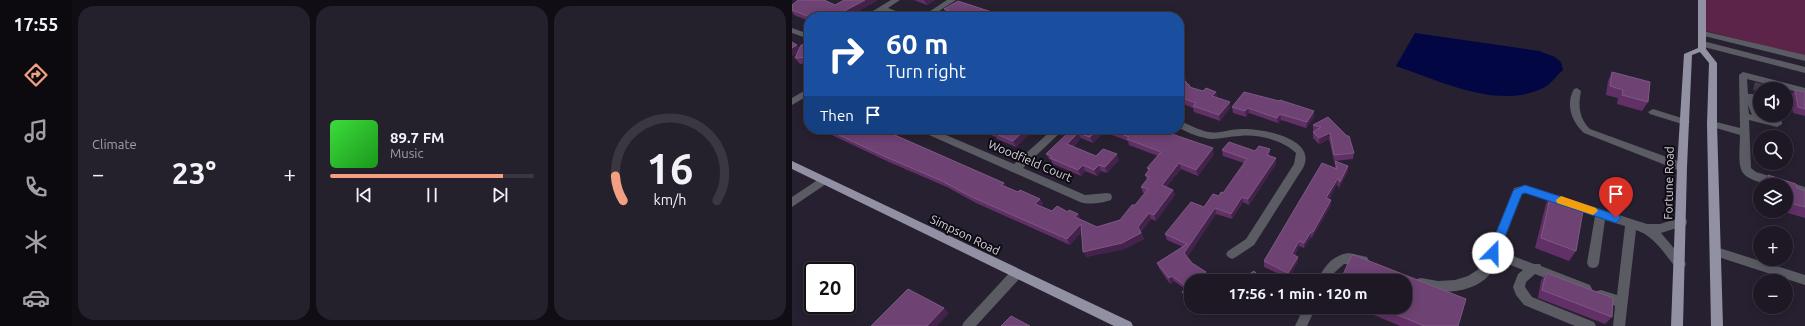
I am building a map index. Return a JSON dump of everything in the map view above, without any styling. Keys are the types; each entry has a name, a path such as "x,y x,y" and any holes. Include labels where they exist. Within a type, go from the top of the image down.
{"main road":[{"path":"1702,0 1702,47 1713,63 1712,124 1717,326"},
{"name":"Fortune Road","path":"1677,326 1682,222 1682,167 1688,54 1702,47"},
{"name":"Simpson Road","path":"792,165 822,181 1127,326"}],"street":[{"path":"875,12 896,0"},
{"path":"933,12 952,0"},
{"path":"882,8 894,12"},
{"path":"792,30 804,35"},
{"path":"1703,32 1805,58"},
{"path":"1702,47 1805,70"},
{"path":"1753,90 1743,75 1762,82"},
{"path":"1793,88 1805,90"},
{"path":"1578,91 1574,109 1578,124 1587,131 1682,167"},
{"path":"792,102 804,94"},
{"path":"1753,100 1745,116 1746,169 1752,175 1762,178"},
{"path":"1654,112 1685,122"},
{"path":"1745,116 1753,118"},
{"path":"1769,122 1777,124 1777,122"},
{"path":"1712,124 1745,133"},
{"path":"1184,126 1208,135 1223,136 1243,132 1260,133 1294,146 1301,154 1299,165 1250,242 1232,254"},
{"name":"Woodfield Court","path":"934,134 1084,199 1107,197"},
{"path":"1015,169 1054,134"},
{"path":"792,203 822,181"},
{"path":"1793,187 1805,191"},
{"path":"1412,279 1430,286 1443,287 1477,279 1486,270 1518,191 1525,189 1647,229 1659,238 1680,264"},
{"path":"1593,263 1601,214"},
{"path":"1647,229 1660,229 1682,222"},
{"path":"1619,326 1631,223"},
{"path":"1716,252 1805,280"},
{"path":"1493,253 1536,268 1622,303"},
{"path":"1327,274 1335,262 1342,258 1354,258 1377,266"},
{"path":"1536,268 1527,272 1522,278 1520,290 1522,296 1528,301 1590,326"},
{"path":"968,326 1016,274"},
{"path":"1301,326 1307,314"}],"shaded area":[{"path":"1703,0 1805,0 1805,56 1702,30"},
{"path":"1415,33 1539,51 1555,57 1561,62 1563,70 1547,86 1527,94 1509,96 1490,95 1470,91 1451,86 1396,66"}],"building":[{"path":"798,0 824,0 835,5 844,0 865,0 842,12 804,12 804,15 792,10 792,5"},
{"path":"958,1 992,12 948,12 949,11 944,9"},
{"path":"792,42 797,45 792,48"},
{"path":"801,45 804,45 804,57 795,58"},
{"path":"1612,72 1650,82 1648,102 1622,95 1623,90 1610,86"},
{"path":"1185,81 1190,86 1189,87 1203,91 1206,88 1216,92 1212,96 1230,102 1219,115 1193,106 1196,103 1184,98"},
{"path":"1795,90 1805,92 1805,109 1798,107"},
{"path":"1244,92 1280,100 1314,111 1307,122 1280,114 1277,118 1248,108 1245,111 1232,107"},
{"path":"1328,117 1347,136 1349,136 1354,153 1334,155 1330,133 1319,138 1313,132 1321,127 1313,125"},
{"path":"837,134 892,134 1004,183 1001,185 1018,192 1020,190 1040,199 1035,204 1052,211 1057,206 1068,212 1069,210 1078,214 1075,217 1097,227 1120,220 1132,205 1135,205 1148,189 1141,187 1149,177 1145,175 1150,169 1147,168 1161,152 1127,139 1129,137 1121,134 1172,134 1213,148 1196,170 1179,163 1162,185 1173,190 1154,215 1149,213 1138,227 1141,233 1122,243 1083,252 1081,224 1067,239 972,197 942,181"},
{"path":"996,134 1021,134 1013,141"},
{"path":"1067,134 1077,134 1067,144 1096,156 1103,149 1117,154 1105,167 1099,165 1094,170 1083,165 1078,170 1050,158 1052,156 1046,154"},
{"path":"1081,134 1093,134 1090,137"},
{"path":"1229,142 1255,151 1259,146 1270,149 1267,155 1276,158 1248,199 1242,197 1231,214 1215,208 1184,253 1192,263 1206,272 1204,274 1184,274 1184,285 1172,276 1169,278 1157,263 1187,244 1165,234 1191,202 1204,207 1213,194 1219,196 1221,192 1223,193 1247,159 1222,150"},
{"path":"1335,161 1348,166 1340,182 1338,178 1326,198 1331,200 1313,232 1311,232 1304,243 1299,241 1292,254 1298,257 1288,273 1264,261 1322,163 1337,169"},
{"path":"1768,175 1777,178 1768,178"},
{"path":"1793,183 1796,184 1797,188 1805,191 1805,207 1793,204"},
{"path":"1551,194 1584,205 1576,251 1541,238"},
{"path":"1352,255 1354,255 1402,274 1343,274"},
{"path":"1254,271 1257,274 1249,274"},
{"path":"1546,273 1613,298 1612,317 1542,290"},
{"path":"1412,278 1466,299 1458,326 1424,326 1396,314 1412,314"},
{"path":"908,289 944,308 927,326 871,326"},
{"path":"1011,316 1030,326 1001,326"}],"slow traffic":[{"path":"1561,200 1593,211"}],"route":[{"path":"1493,253 1518,191 1525,189 1616,218"}]}
